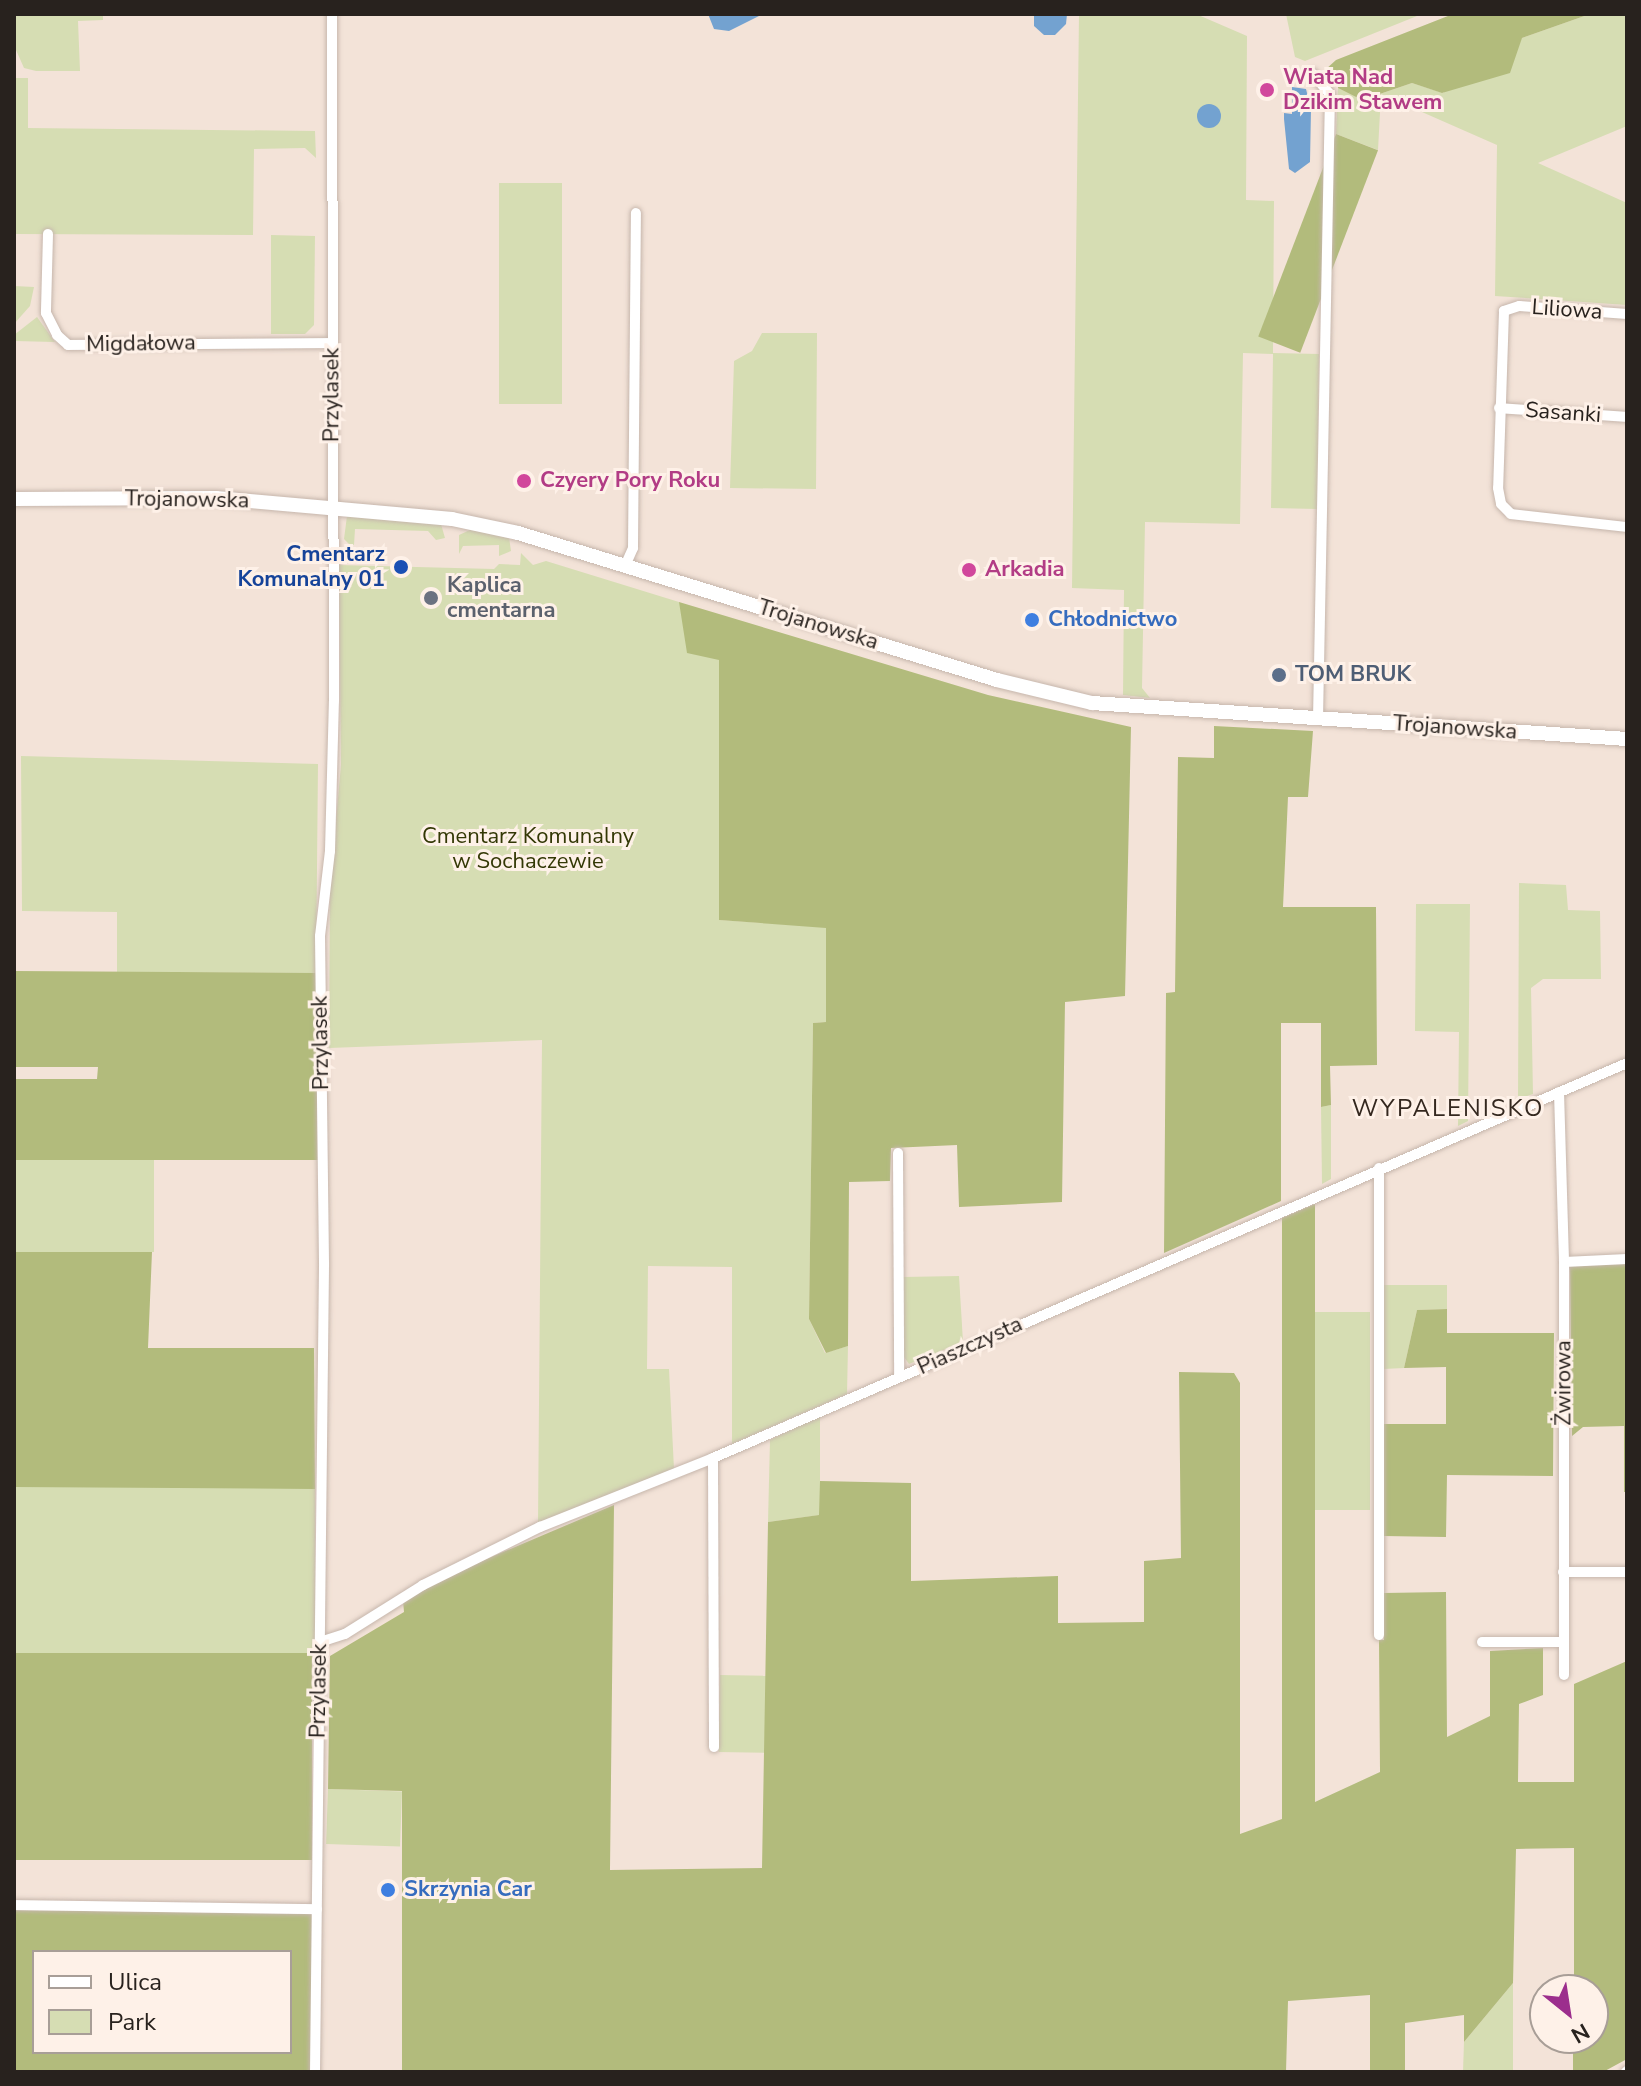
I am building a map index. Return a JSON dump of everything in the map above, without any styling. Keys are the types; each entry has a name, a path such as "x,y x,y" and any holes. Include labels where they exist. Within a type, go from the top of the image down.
{"street":[{"name":"Przylasek","path":"315,2072 320,1642 320,936 331,806 332,14"},
{"path":"1313,74 1330,94 1318,720"},
{"path":"625,566 633,548 636,213"},
{"name":"Migdałowa","path":"48,234 46,313 57,335 68,345 332,343"},
{"name":"Liliowa","path":"1499,408 1501,317 1508,308 1627,314"},
{"path":"1499,408 1498,488 1501,504 1511,514 1627,527"},
{"name":"Sasanki","path":"1499,408 1627,417"},
{"name":"Trojanowska","path":"14,499 216,498 333,505 452,519 625,566 1052,695 1134,708 1627,739"},
{"name":"Piaszczysta","path":"320,1642 345,1634 423,1585 540,1527 713,1458 1627,1063"},
{"name":"Żwirowa","path":"1559,1092 1564,1262 1564,1675"},
{"path":"898,1153 899,1376"},
{"path":"1379,1168 1379,1635"},
{"path":"1564,1262 1627,1259"},
{"path":"713,1458 714,1747"},
{"path":"1563,1572 1627,1572"},
{"path":"1482,1642 1563,1642"},
{"path":"14,1905 317,1909"}],"green space":[{"path":"14,14 103,14 103,20 78,21 80,71 36,71 24,68 16,50"},
{"path":"1079,14 1196,14 1247,36 1246,200 1274,201 1273,353 1319,354 1317,509 1271,508 1273,354 1243,353 1240,524 1145,522 1142,688 1150,698 1123,695 1124,590 1072,588"},
{"path":"1286,14 1422,14 1305,61 1295,57"},
{"path":"1453,14 1590,14 1522,38 1510,73 1442,93 1412,83 1362,100 1338,88 1337,75 1325,70 1336,60"},
{"path":"1590,14 1627,14 1627,126 1538,163 1627,203 1627,305 1495,296 1497,145 1381,94 1378,150 1336,134 1338,88 1362,100 1412,83 1443,93 1522,38"},
{"path":"14,78 28,78 28,128 315,131 316,158 305,148 254,149 253,235 14,234"},
{"path":"1336,134 1378,150 1300,353 1258,337"},
{"path":"499,183 562,183 562,404 499,404"},
{"path":"271,235 315,236 314,325 305,334 271,334"},
{"path":"14,286 34,287 30,306 14,324"},
{"path":"37,317 55,342 14,341 14,335"},
{"path":"762,333 817,333 816,489 730,488 734,361 752,351"},
{"path":"347,516 441,524 445,538 436,540 428,531 355,529 354,545 350,545 344,539"},
{"path":"472,529 509,537 511,551 499,556 499,545 463,546 459,554 459,535"},
{"name":"Cmentarz Komunalny w Sochaczewie","path":"521,553 533,565 546,561 679,602 719,660 719,920 826,927 826,1022 813,1023 809,1319 825,1353 848,1346 847,1394 732,1444 732,1267 648,1266 647,1369 669,1369 674,1469 538,1524 542,1040 329,1048 330,887 341,765 339,565 494,569 499,564 520,565"},
{"path":"679,602 988,695 1131,727 1125,996 1065,1002 1062,1202 959,1207 957,1145 891,1148 890,1181 849,1182 848,1346 826,1353 809,1319 813,1023 826,1022 826,928 719,920 719,660 687,653"},
{"path":"1214,726 1313,731 1308,797 1288,797 1283,907 1376,907 1377,1065 1330,1066 1331,1105 1321,1107 1321,1023 1281,1023 1281,1201 1164,1253 1166,993 1175,992 1178,757 1214,758"},
{"path":"21,756 318,764 316,973 117,972 117,912 22,911"},
{"path":"1519,883 1566,885 1568,910 1600,911 1601,979 1543,979 1531,988 1533,1094 1518,1099"},
{"path":"1416,904 1470,904 1468,1121 1458,1126 1459,1032 1415,1031"},
{"path":"14,971 316,973 318,1160 14,1160 14,1079 97,1079 98,1067 14,1067"},
{"path":"1331,1105 1331,1179 1322,1184 1321,1107"},
{"path":"14,1160 154,1160 154,1252 14,1252"},
{"path":"1315,1204 1315,1802 1380,1772 1379,1640 1384,1640 1384,1593 1446,1592 1447,1737 1490,1716 1490,1651 1543,1648 1543,1695 1519,1704 1518,1782 1574,1782 1574,1684 1627,1661 1627,2059 1603,2072 1573,2072 1573,2054 1609,2054 1609,1974 1574,1974 1574,1848 1516,1849 1513,1983 1464,2042 1464,2015 1405,2023 1405,2072 1370,2072 1370,1995 1288,2001 1286,2072 402,2072 402,1791 328,1789 330,1656 404,1612 403,1601 463,1569 614,1505 610,1870 762,1868 768,1522 819,1515 820,1481 911,1483 911,1581 1058,1576 1058,1623 1144,1622 1144,1561 1181,1558 1179,1372 1234,1373 1240,1383 1240,1834 1282,1819 1282,1218"},
{"path":"14,1252 152,1252 148,1348 314,1348 315,1489 14,1487"},
{"path":"1627,1263 1627,1492 1624,1492 1624,1426 1583,1427 1572,1436 1570,1265"},
{"path":"959,1276 963,1342 909,1364 904,1357 903,1277"},
{"path":"1384,1285 1447,1285 1447,1309 1417,1310 1404,1368 1383,1369"},
{"path":"1447,1309 1447,1333 1554,1333 1553,1476 1447,1475 1446,1537 1384,1536 1384,1424 1446,1424 1446,1367 1404,1368 1417,1310"},
{"path":"1314,1312 1370,1312 1370,1510 1314,1510"},
{"path":"820,1416 820,1515 768,1522 770,1440"},
{"path":"14,1487 315,1487 315,1653 14,1653"},
{"path":"14,1653 312,1653 312,1860 14,1860"},
{"path":"720,1675 766,1676 765,1753 719,1752"},
{"path":"328,1789 402,1792 400,1847 326,1844"},
{"path":"14,1910 313,1914 312,2072 14,2072"},
{"path":"1513,1983 1513,2072 1463,2072 1464,2042"}],"water":[{"path":"708,14 763,14 729,31 714,29"},
{"path":"1034,14 1067,14 1066,24 1055,35 1044,35 1034,26"},
{"path":"1292,87 1306,89 1311,109 1310,162 1295,173 1289,169 1284,119 1284,113 1292,114"},
{"path":"1209,104 1220,111 1221,116 1214,127 1209,128 1198,121 1197,116 1204,105"}],"place":[{"name":"Wiata Nad Dzikim Stawem","path":"1267,90"},
{"name":"Czyery Pory Roku","path":"524,481"},
{"name":"Cmentarz Komunalny 01","path":"401,567"},
{"name":"Arkadia","path":"969,570"},
{"name":"Kaplica cmentarna","path":"431,598"},
{"name":"Chłodnictwo","path":"1032,620"},
{"name":"TOM BRUK","path":"1279,675"},
{"name":"Skrzynia Car","path":"388,1890"}],"district":[{"name":"WYPALENISKO","path":"1448,1109"}]}
